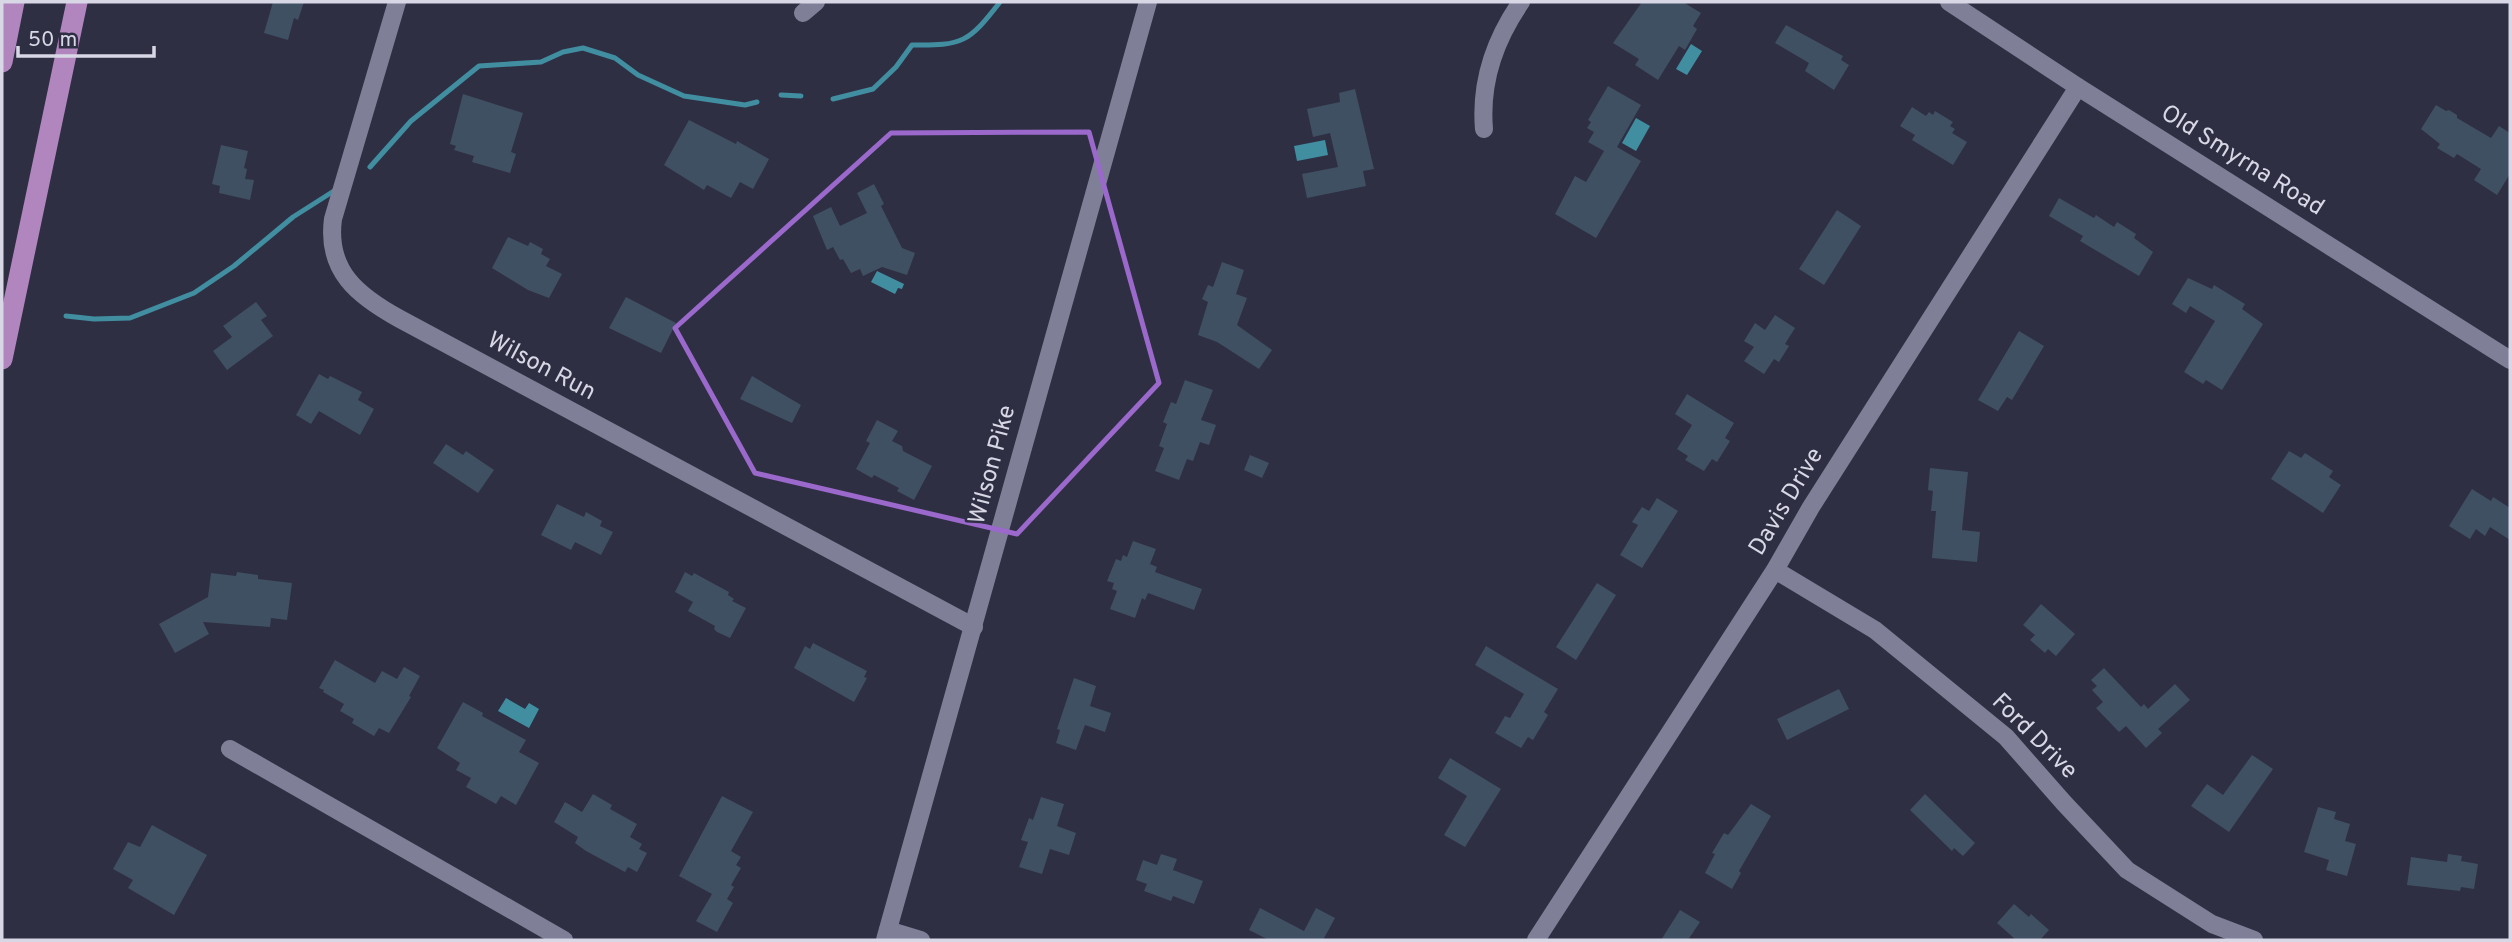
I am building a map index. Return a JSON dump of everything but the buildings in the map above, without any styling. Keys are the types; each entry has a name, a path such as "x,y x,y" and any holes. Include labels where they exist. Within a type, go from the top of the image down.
{"highway":[{"path":"2,62 14,2"},
{"path":"2,359 77,2"}],"street":[{"name":"Wilson Run","path":"397,2 331,231 334,253 346,278 370,301 974,627"},
{"name":"Wilson Pike","path":"886,935 1148,2"},
{"path":"1484,129 1482,107 1489,64 1521,2"},
{"name":"Old Smyrna Road","path":"1949,2 2078,87 2510,360"},
{"name":"Davis Drive","path":"1536,940 1774,570 1811,507 2078,87"},
{"name":"Ford Drive","path":"1774,570 1875,630 2006,737 2127,870 2212,924 2254,940"},
{"path":"230,750 564,940"},
{"path":"886,935 921,940"}],"highlighted area":[{"path":"1089,132 1159,383 1017,534 755,473 675,328 891,133"}],"water":[{"path":"1691,44 1702,51 1687,75 1676,69"},
{"path":"1636,118 1650,126 1636,151 1622,143"},
{"path":"1325,140 1328,155 1297,161 1294,146"},
{"path":"877,271 904,284 902,289 898,288 895,294 871,282"},
{"path":"506,698 525,709 529,703 539,709 529,728 498,711"}],"waterway":[{"path":"833,99 873,89 896,67 912,45 943,44 964,39 980,26 1000,2"},
{"path":"370,167 411,121 479,66 541,62 563,52 583,48 615,58 638,75 684,96 745,105 757,102"},
{"path":"781,95 801,96"},
{"path":"66,316 94,319 130,318 194,293 234,266 293,217 337,189"}]}
